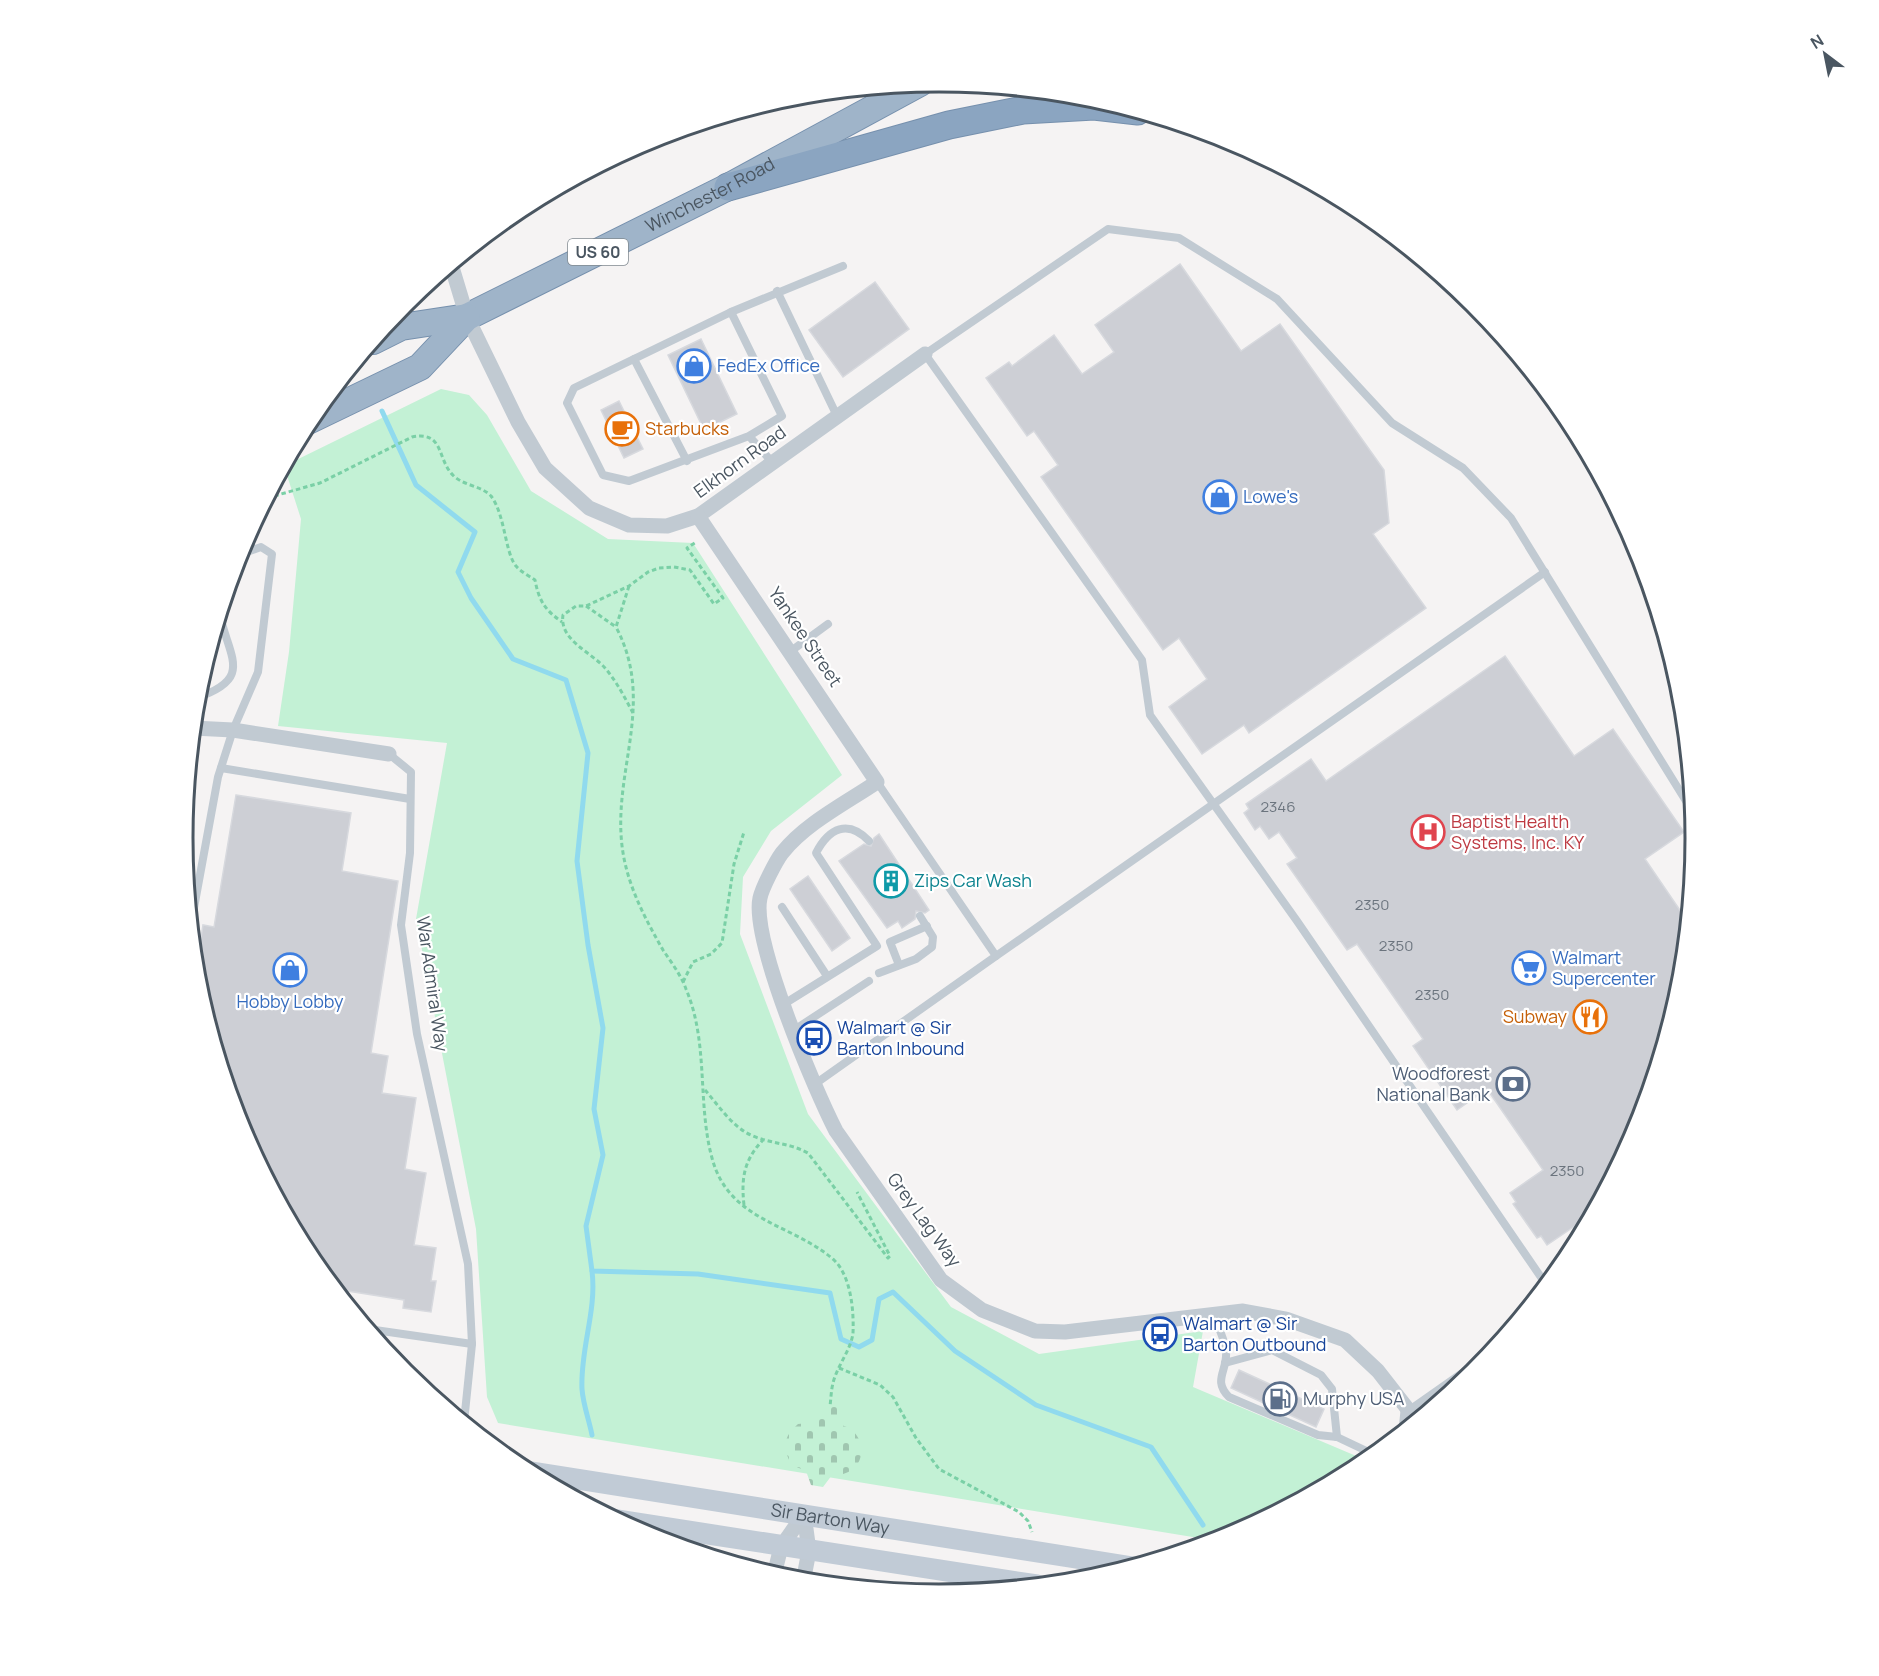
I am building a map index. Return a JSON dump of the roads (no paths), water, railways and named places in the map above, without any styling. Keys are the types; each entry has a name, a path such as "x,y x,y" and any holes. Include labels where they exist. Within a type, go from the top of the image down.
{"highway":[{"name":"Winchester Road","path":"391,332 401,327 467,317 728,187 902,93"},
{"path":"728,187 949,125 1023,110 1087,106"},
{"name":"Winchester Road","path":"327,412 420,367 467,317"}],"main road":[{"name":"Sir Barton Way","path":"551,1475 1114,1563"},
{"name":"Sir Barton Way","path":"647,1525 1009,1581"}],"street":[{"name":"Elkhorn Road","path":"453,272 467,317 518,422 545,468 589,508 629,525 667,526 698,516 925,354"},
{"name":"Yankee Street","path":"698,516 877,782"},
{"name":"War Admiral Way","path":"201,728 233,730 389,754"},
{"name":"Grey Lag Way","path":"877,782 804,831 781,854 760,898 763,939 794,1030 815,1084 837,1131 941,1280 982,1310 1035,1331 1065,1332 1243,1311 1286,1319 1345,1340 1378,1371 1412,1415"},
{"path":"776,1566 781,1547 804,1514"},
{"path":"804,1514 809,1551 805,1572"}],"lane":[{"path":"1541,1279 1150,715 1142,660 925,354 1108,229 1179,238 1276,299 1392,423 1462,468 1511,518 1684,798"},
{"path":"731,312 782,416 748,436 629,482 603,475 567,403 574,388 731,312 777,291 843,266"},
{"path":"777,291 837,416"},
{"path":"634,359 687,461"},
{"path":"748,436 772,462"},
{"path":"196,898 221,768 233,730 258,672 272,554 261,547 251,551"},
{"path":"815,1084 1545,572"},
{"path":"791,651 828,624"},
{"path":"206,695 226,684 234,669 233,654 224,627"},
{"name":"War Admiral Way","path":"389,754 411,772 410,853 401,925 417,1034 468,1264 472,1344 465,1414"},
{"path":"221,768 410,799"},
{"path":"877,782 996,956"},
{"path":"870,841 859,830 850,828 838,830 830,834 816,853 877,946"},
{"path":"782,907 827,976"},
{"path":"879,974 916,959 932,947 933,937 920,915"},
{"path":"784,1004 877,946 927,926"},
{"path":"890,942 899,964"},
{"path":"794,1030 869,981"},
{"path":"1213,1314 1226,1350 1220,1380 1221,1389 1229,1396 1318,1435 1337,1437 1366,1451"},
{"path":"378,1331 472,1344"},
{"path":"1225,1363 1272,1350 1321,1375 1332,1389 1337,1437"}],"waterway":[{"path":"382,411 416,485 475,532 458,572 471,598 513,659 566,680 588,753 577,861 588,945 603,1028 594,1109 603,1155 586,1226 592,1271 698,1274 830,1293 841,1339 859,1347 872,1340 879,1299 893,1292 955,1351 1036,1405 1151,1447 1203,1525"},
{"path":"592,1271 592,1301 583,1359 582,1389 592,1435"}],"place":[{"name":"FedEx Office","path":"694,366"},
{"name":"Starbucks","path":"622,429"},
{"name":"Lowe's","path":"1220,497"},
{"name":"Baptist Health Systems, Inc. KY","path":"1428,832"},
{"name":"Zips Car Wash","path":"891,881"},
{"name":"Walmart Supercenter","path":"1529,968"},
{"name":"Hobby Lobby","path":"290,970"},
{"name":"Subway","path":"1590,1017"},
{"name":"Walmart @ Sir Barton Inbound","path":"814,1038"},
{"name":"Woodforest National Bank","path":"1513,1084"},
{"name":"Walmart @ Sir Barton Outbound","path":"1160,1334"},
{"name":"Murphy USA","path":"1280,1399"}]}
